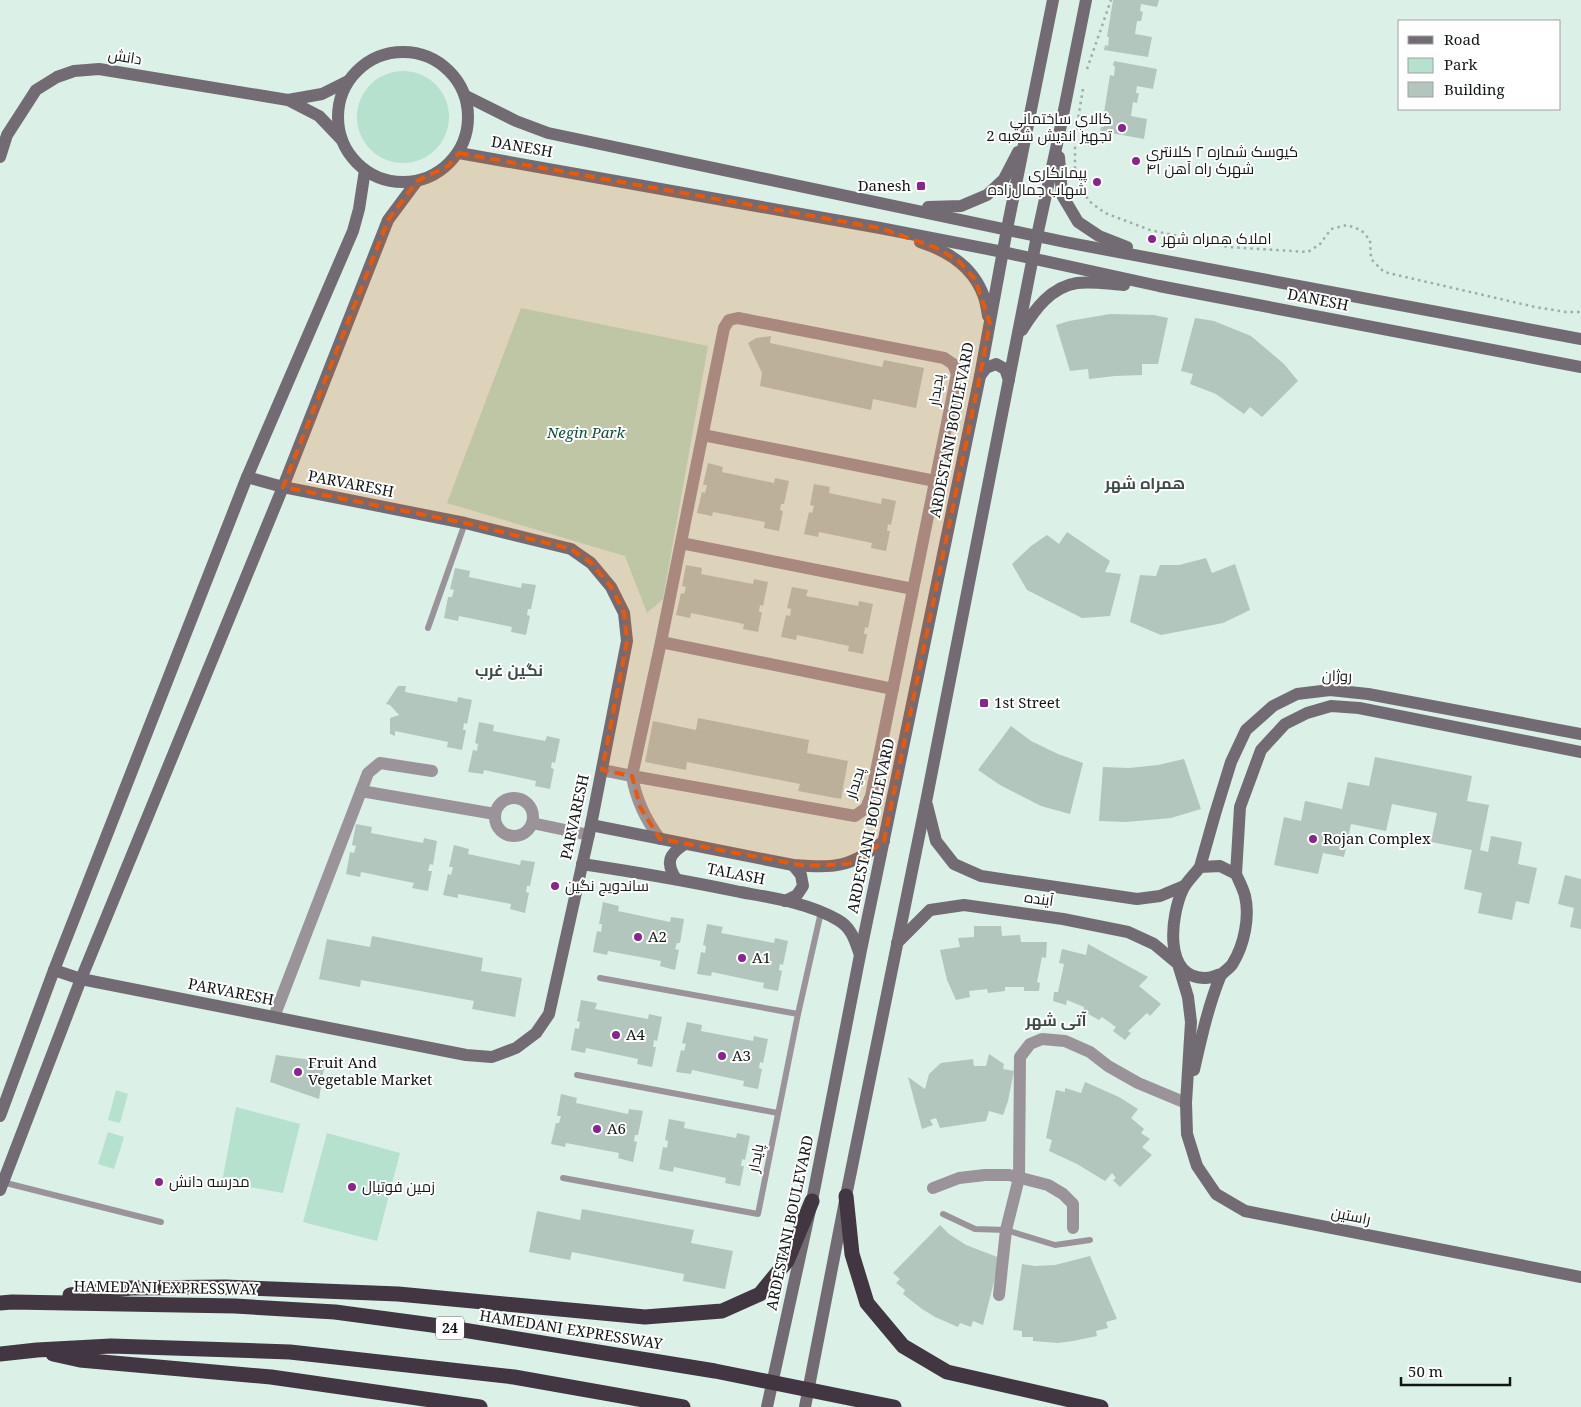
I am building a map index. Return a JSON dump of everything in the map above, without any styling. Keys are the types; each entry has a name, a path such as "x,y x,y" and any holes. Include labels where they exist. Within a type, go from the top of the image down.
{"highway":[{"path":"846,1196 852,1254 867,1302 903,1346 947,1372 1101,1407"},
{"path":"6,1302 131,1288 225,1287 398,1294 645,1317 722,1311 760,1294 787,1261 812,1201"},
{"name":"HAMEDANI EXPRESSWAY","path":"6,1302 235,1306 335,1312 432,1325 715,1371 894,1407"},
{"path":"0,1354 111,1346 290,1352 514,1377 683,1407"},
{"path":"37,1350 80,1360 272,1377 476,1407"}],"street":[{"path":"1007,229 1053,0"},
{"path":"805,1407 1032,258 1086,0"},
{"path":"288,100 319,116 342,140 351,156 365,170 381,179 400,183 417,181 433,175 448,166 459,153 467,135 470,115 466,96 456,78 441,63 422,54 401,51 381,55 362,65 348,81 340,99 337,120 342,140"},
{"name":"دانش","path":"0,157 7,134 36,90 57,77 74,71 99,69 288,100"},
{"path":"288,100 322,94 348,81"},
{"name":"DANESH","path":"466,96 516,121 548,133 907,207 1037,236 1563,335"},
{"path":"907,207 961,206 987,196 1004,179 1026,134"},
{"path":"1059,134 1059,168 1062,195 1078,222 1099,236 1160,259"},
{"name":"DANESH","path":"459,153 880,228 1032,258 1159,286 1581,367"},
{"path":"0,1116 54,970 247,477 353,231 359,210 365,170"},
{"path":"1,1186 81,979 284,487 388,220 417,181"},
{"path":"880,228 934,246 958,260 975,278 984,297 990,323"},
{"name":"ARDESTANI BOULEVARD","path":"767,1407 812,1201 860,955 980,376 1007,229"},
{"path":"1018,336 1044,300 1062,286 1079,283 1159,286"},
{"name":"پدیدار","path":"632,776 855,816 866,808 871,796 957,374 953,364 944,358 738,318 729,320 724,328 632,776 634,792 640,807 660,839"},
{"path":"1563,335 1581,329"},
{"path":"1563,335 1581,339"},
{"path":"980,376 986,368 996,364 1005,369 1009,380"},
{"path":"703,435 935,482"},
{"name":"PARVARESH","path":"54,970 81,979 466,1055 492,1057 516,1048 536,1032 549,1014 590,830 628,641 624,613 611,587 591,563 571,549 465,523 284,487 247,477"},
{"path":"681,543 913,589"},
{"path":"661,642 893,689"},
{"name":"روژان","path":"1200,867 1214,814 1231,762 1246,730 1273,706 1297,694 1330,690 1368,694 1581,734"},
{"name":"روژان","path":"1236,874 1240,807 1261,750 1285,724 1307,714 1331,706 1360,708 1581,752"},
{"path":"1438,723 1442,708"},
{"path":"274,1017 368,773 380,763 432,771"},
{"path":"602,770 632,776"},
{"path":"361,792 495,814"},
{"path":"511,798 517,798 523,800 532,808 534,814 532,823 528,831 523,835 511,836 505,834 496,826 495,814 500,803 511,798"},
{"path":"926,802 936,841 954,864 981,876 1137,899 1160,896 1184,886"},
{"path":"532,823 590,830"},
{"name":"TALASH","path":"590,830 660,839 793,864 826,867 848,864 866,855 884,841"},
{"path":"676,879 670,869 670,859 676,850 685,844"},
{"name":"TALASH","path":"582,864 676,879 785,901 821,912 840,921 852,933 860,955"},
{"path":"785,901 797,895 803,886 801,875 793,864"},
{"path":"1178,964 1191,975 1206,978 1222,974 1232,966 1240,948 1246,917 1245,896 1236,874 1220,866 1200,867 1184,886 1175,909 1172,936 1178,964 1188,996 1191,1022 1186,1103"},
{"name":"آینده","path":"898,943 930,910 964,905 1128,932 1154,944 1178,964"},
{"path":"1186,1103 1206,1021 1222,974"},
{"path":"1000,1295 1006,1230 1020,1178 1020,1057 1030,1044 1042,1039 1065,1041 1090,1052 1108,1066 1138,1083 1186,1103"},
{"name":"راستین","path":"1186,1103 1188,1134 1197,1166 1216,1194 1245,1212 1581,1277"},
{"path":"933,1188 959,1178 1009,1175 1048,1185 1063,1194 1073,1204 1074,1228"}],"lane":[{"path":"428,628 465,523"},
{"name":"پایدار","path":"563,1178 758,1214 798,1014 821,912"},
{"path":"600,978 798,1014"},
{"path":"577,1075 778,1113"},
{"path":"1,1186 161,1222"},
{"path":"943,1214 975,1229 1006,1230 1055,1244 1090,1240"}],"path":[{"path":"1086,71 1111,0"},
{"path":"1085,80 1075,137 1075,168 1089,201 1105,213 1150,230 1228,247 1308,252 1320,244 1331,229 1347,225 1361,230 1370,240 1371,259 1384,272 1535,307 1566,312 1581,312"}],"highlighted area":[{"path":"459,153 880,228 934,247 958,260 975,279 990,323 980,376 884,841 866,855 848,864 806,866 660,839 640,807 632,776 602,770 627,641 624,613 611,587 591,563 571,549 465,523 283,487 388,220 417,181 448,166"}],"green space":[{"path":"403,71 421,74 436,84 446,99 449,117 446,135 436,150 421,160 403,163 385,160 370,150 360,135 357,117 360,99 370,84 385,74"},
{"name":"Negin Park","path":"521,308 708,346 663,599 647,613 625,556 447,503"},
{"path":"116,1090 128,1094 120,1123 108,1120"},
{"path":"236,1107 300,1124 283,1193 222,1182"},
{"path":"108,1132 124,1137 114,1169 98,1164"},
{"name":"زمین فوتبال","path":"327,1133 400,1153 377,1241 303,1222"}],"building":[{"path":"1113,0 1159,0 1157,7 1141,4 1140,11 1143,12 1141,21 1137,21 1135,34 1152,37 1148,57 1104,50 1105,45 1108,46 1109,37 1107,37"},
{"path":"1114,61 1157,69 1153,89 1137,86 1136,93 1139,93 1137,103 1133,102 1131,116 1147,119 1144,139 1100,131 1101,127 1104,127 1105,119 1103,119 1110,75 1114,76"},
{"path":"1110,314 1154,315 1168,318 1158,364 1142,364 1142,375 1089,379 1088,369 1070,371 1056,325"},
{"path":"1195,318 1214,321 1251,336 1284,364 1298,381 1262,417 1250,407 1244,414 1216,394 1190,384 1193,374 1181,371"},
{"path":"771,336 770,343 882,367 884,360 924,368 916,408 873,399 871,410 760,386 762,373 748,343 756,338"},
{"path":"708,463 723,467 722,472 774,483 775,478 789,481 784,504 781,504 780,510 783,511 779,531 764,528 765,522 713,512 712,516 697,513 702,492 705,493 707,485 703,485"},
{"path":"814,484 830,487 829,493 881,504 882,498 896,501 891,525 888,524 887,531 890,531 886,551 871,548 872,543 819,532 818,537 804,534 809,512 812,513 814,506 810,505"},
{"path":"1067,532 1110,561 1105,572 1121,574 1110,616 1082,618 1027,590 1012,564 1031,546 1047,535 1059,544"},
{"path":"1206,558 1212,573 1235,564 1250,610 1223,623 1161,635 1130,622 1140,575 1156,576 1160,565 1179,565"},
{"path":"686,565 702,568 701,574 753,584 754,579 768,582 763,606 760,605 759,612 762,612 758,632 743,629 744,624 691,613 690,618 676,615 681,593 684,594 686,587 682,586"},
{"path":"455,568 470,571 469,577 521,588 522,583 536,585 531,609 528,609 527,615 530,616 526,635 511,632 512,627 459,616 458,621 444,618 448,597 452,597 454,590 450,589"},
{"path":"792,587 808,590 806,596 858,606 859,601 873,604 868,628 865,627 864,634 867,634 863,654 848,651 849,646 797,635 796,640 781,637 786,615 790,616 791,609 787,608"},
{"path":"398,686 406,686 405,692 457,702 458,697 472,700 467,724 464,723 463,730 466,730 462,750 447,747 448,742 395,731 395,736 390,734 390,718 399,715 390,705 386,704"},
{"path":"698,718 809,740 807,753 848,761 841,799 798,791 800,784 687,762 686,770 645,762 653,721 696,730"},
{"path":"479,722 494,725 493,731 545,741 547,736 560,739 555,763 552,762 551,768 554,769 550,789 535,786 536,781 484,770 483,774 468,772 473,750 477,751 478,744 475,743"},
{"path":"1011,726 1031,741 1083,763 1070,814 1041,806 1000,785 978,770"},
{"name":"Rojan Complex","path":"1375,757 1472,776 1467,801 1489,805 1480,850 1488,852 1491,836 1522,842 1518,864 1537,868 1529,904 1516,901 1512,920 1478,913 1482,893 1464,889 1472,850 1431,842 1437,813 1392,804 1386,831 1351,824 1344,857 1323,853 1318,874 1274,865 1284,817 1301,821 1305,801 1342,809 1348,782 1369,786"},
{"path":"1184,759 1201,809 1171,818 1126,822 1099,821 1103,767 1129,768 1158,765"},
{"path":"356,824 372,827 371,833 423,843 424,838 437,841 433,865 430,864 428,871 432,871 428,891 412,888 414,883 361,872 360,877 346,874 350,852 354,853 356,846 352,845"},
{"path":"454,845 469,849 468,854 520,865 521,860 535,862 530,886 527,886 526,892 529,893 525,913 510,909 511,904 458,894 458,898 443,895 448,874 451,875 453,867 449,867"},
{"path":"1565,875 1581,879 1581,929 1570,927 1574,908 1558,904"},
{"name":"A2","path":"603,902 619,906 618,911 670,922 671,917 684,919 680,943 677,943 675,949 679,950 675,970 660,966 661,961 608,951 607,955 593,952 597,931 601,932 602,924 599,924"},
{"name":"A1","path":"707,924 723,927 721,933 774,943 775,938 788,941 783,965 780,964 779,970 782,971 778,991 763,988 764,983 712,972 711,976 697,974 701,952 705,953 706,946 703,945"},
{"path":"974,926 1001,926 1002,936 1020,935 1021,942 1047,942 1046,958 1042,957 1037,982 1040,983 1039,991 1024,991 1024,987 1005,987 1005,991 988,993 987,989 969,991 970,997 956,1000 947,980 940,950 960,947 958,938 974,937"},
{"path":"372,936 483,958 481,971 522,978 515,1017 472,1009 474,1001 361,980 360,987 319,979 327,939 370,947"},
{"path":"1088,944 1148,977 1139,986 1161,1004 1150,1016 1147,1013 1128,1031 1131,1033 1125,1040 1113,1031 1116,1027 1102,1017 1099,1020 1083,1011 1084,1007 1067,1000 1066,1005 1053,1001 1054,992 1058,992 1064,964 1059,963 1062,949 1086,955"},
{"name":"A4","path":"581,1000 597,1003 595,1009 648,1019 649,1014 662,1017 657,1041 654,1040 653,1047 656,1047 652,1067 637,1064 638,1059 586,1048 585,1053 571,1050 575,1028 579,1029 580,1022 577,1021"},
{"name":"A3","path":"687,1022 702,1025 701,1031 753,1041 754,1036 768,1039 763,1063 760,1062 759,1068 762,1069 758,1089 743,1086 744,1081 692,1070 691,1074 676,1072 681,1050 684,1051 686,1044 682,1043"},
{"path":"989,1054 1004,1064 1003,1069 1014,1071 1003,1115 989,1111 986,1121 940,1128 936,1118 930,1120 933,1125 922,1129 908,1077 925,1089 929,1074 941,1063 973,1059 974,1066 986,1066"},
{"name":"Fruit And Vegetable Market","path":"276,1055 325,1062 319,1099 270,1082"},
{"path":"1085,1082 1119,1097 1138,1109 1131,1118 1144,1129 1141,1133 1150,1139 1142,1147 1152,1155 1120,1187 1113,1180 1116,1178 1112,1173 1105,1181 1077,1164 1049,1151 1052,1140 1046,1138 1056,1090 1065,1092 1065,1088 1081,1093"},
{"name":"A6","path":"561,1094 577,1098 576,1103 628,1114 629,1109 643,1111 638,1135 635,1135 634,1141 637,1142 633,1162 618,1158 619,1153 566,1143 565,1147 551,1144 556,1123 559,1123 561,1116 557,1116"},
{"path":"669,1119 685,1122 684,1128 736,1138 737,1133 750,1136 745,1160 742,1159 741,1166 744,1166 740,1186 725,1183 726,1178 674,1167 673,1172 659,1169 663,1147 667,1148 668,1141 665,1140"},
{"path":"582,1209 694,1230 691,1243 733,1251 725,1289 683,1281 684,1274 572,1252 570,1260 529,1252 537,1211 580,1220"},
{"path":"940,1225 949,1234 966,1245 1000,1258 983,1325 973,1321 971,1327 960,1323 958,1327 935,1317 903,1294 905,1290 896,1283 900,1279 893,1273"},
{"path":"1090,1256 1117,1319 1106,1322 1108,1328 1096,1331 1097,1336 1058,1343 1033,1341 1033,1337 1022,1337 1022,1331 1013,1330 1022,1264 1035,1266 1055,1265"}],"place":[{"name":"كالاي ساختماني تجهيز انديش شعبه 2","path":"1122,128"},
{"name":"کیوسک شماره ۲ کلانتری ۴۱ شهرک راه آهن","path":"1136,161"},
{"name":"پیمانکاری شهاب جمال‌زاده","path":"1097,182"},
{"name":"Danesh","path":"921,186"},
{"name":"املاک همراه شهر","path":"1152,239"},
{"name":"1st Street","path":"984,703"},
{"name":"Rojan Complex","path":"1313,839"},
{"name":"ساندویج نگین","path":"555,886"},
{"name":"A2","path":"638,937"},
{"name":"A1","path":"742,958"},
{"name":"A4","path":"616,1035"},
{"name":"A3","path":"722,1056"},
{"name":"Fruit And Vegetable Market","path":"298,1072"},
{"name":"A6","path":"597,1129"},
{"name":"مدرسه دانش","path":"159,1182"},
{"name":"زمین فوتبال","path":"352,1187"}],"district":[{"name":"همراه شهر","path":"1145,483"},
{"name":"نگین غرب","path":"509,670"},
{"name":"آتی شهر","path":"1056,1020"}]}
